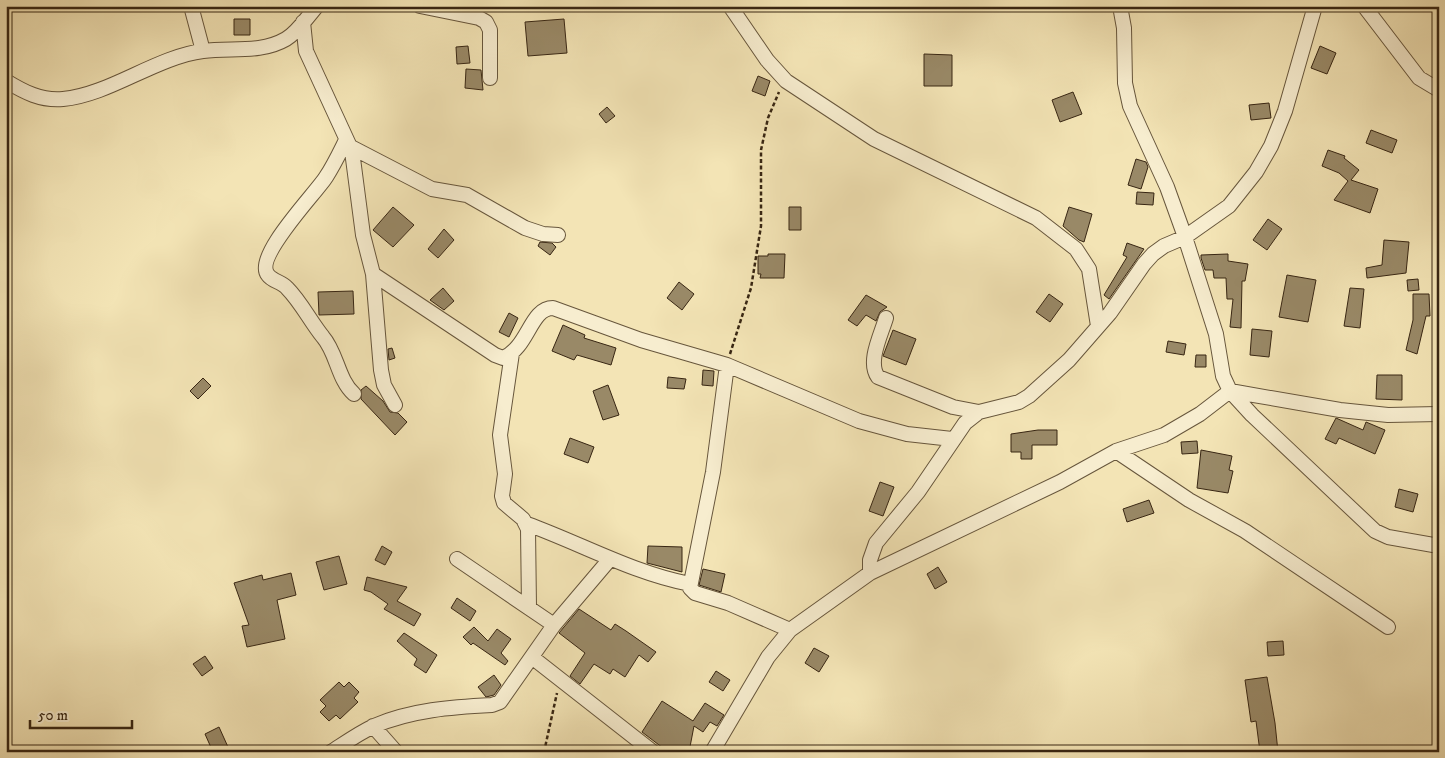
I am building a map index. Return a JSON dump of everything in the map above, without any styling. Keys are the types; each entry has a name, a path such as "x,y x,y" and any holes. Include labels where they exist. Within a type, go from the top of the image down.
{"street":[{"path":"191,6 203,51"},
{"path":"6,81 38,98 64,99 93,91 176,58 203,51 257,48 273,45 294,34 317,6"},
{"path":"420,6 479,18 486,22 490,30 490,78"},
{"path":"730,6 767,60 786,81 874,139 1036,218 1076,249 1089,269 1098,326"},
{"path":"1120,6 1124,28 1125,82 1130,106 1167,186 1185,237 1216,334 1223,376 1230,391 1252,415 1375,532 1388,537 1439,546"},
{"path":"870,573 870,560 876,543 918,492 952,439 965,423 979,412 1019,402 1029,396 1069,360 1110,313 1139,271 1154,254 1164,246 1185,237 1229,206 1256,172 1271,146 1285,111 1315,6"},
{"path":"1364,6 1418,78 1439,90"},
{"path":"303,22 306,51 348,143 367,256 373,274 381,370 384,385 395,405"},
{"path":"348,143 432,190 467,195 525,228 543,234 558,235"},
{"path":"348,143 317,190 282,232 266,262 266,271 268,276 286,286 299,302 307,316 328,343 347,388 354,394"},
{"path":"373,274 495,355 503,358 512,353 528,334 539,312 543,309 553,308 641,340 726,364 859,421 907,434 952,439"},
{"path":"886,318 874,361 874,371 878,377 928,398 979,412"},
{"path":"512,353 500,435 505,474 502,496 504,503 527,524 659,578 690,584"},
{"path":"726,364 713,472 690,590 728,603 790,630"},
{"path":"712,752 768,657 790,630 870,573 1052,486 1116,452 1164,434 1200,414 1230,391 1340,410 1388,415 1439,414"},
{"path":"1116,452 1189,500 1245,531 1388,627"},
{"path":"527,524 529,607"},
{"path":"457,559 554,625"},
{"path":"331,752 373,726 435,710 496,704 506,695 554,625 610,559"},
{"path":"533,658 653,752"},
{"path":"373,726 396,752"}],"path":[{"path":"726,364 752,288 761,226 760,174 765,131 773,102 786,81"},
{"path":"544,752 560,679"}],"building":[{"path":"234,19 250,19 250,35 234,35"},
{"path":"564,19 567,53 528,56 525,22"},
{"path":"468,46 470,63 457,64 456,47"},
{"path":"1320,46 1336,53 1327,74 1311,68"},
{"path":"924,54 952,55 952,86 924,86"},
{"path":"466,69 481,70 483,90 465,88"},
{"path":"758,76 770,81 765,96 752,91"},
{"path":"1073,92 1082,114 1060,122 1052,100"},
{"path":"1269,103 1271,118 1251,120 1249,105"},
{"path":"607,107 615,116 606,123 599,114"},
{"path":"1371,130 1397,140 1392,153 1366,143"},
{"path":"1328,150 1345,156 1344,158 1359,170 1351,180 1378,189 1370,213 1334,200 1348,181 1339,173 1322,166"},
{"path":"1136,159 1146,162 1148,167 1141,189 1128,185"},
{"path":"1137,192 1154,193 1153,205 1136,204"},
{"path":"393,207 414,225 393,247 373,230"},
{"path":"789,207 801,207 801,230 789,230"},
{"path":"1069,207 1092,214 1084,242 1063,226"},
{"path":"1268,219 1282,229 1267,250 1253,240"},
{"path":"444,229 454,240 438,258 428,249"},
{"path":"1384,240 1409,242 1406,273 1367,278 1366,268 1382,265"},
{"path":"540,242 552,243 556,247 550,255 538,246"},
{"path":"1127,243 1144,249 1109,299 1104,295 1127,257 1123,255"},
{"path":"768,254 785,254 784,278 760,278 761,274 758,274 758,256 768,256"},
{"path":"1228,254 1228,261 1248,264 1245,281 1242,281 1241,328 1230,327 1233,299 1227,299 1226,278 1214,278 1213,270 1205,270 1201,258 1201,255"},
{"path":"1287,275 1316,280 1308,322 1279,317"},
{"path":"1418,279 1419,290 1408,291 1407,280"},
{"path":"679,282 694,294 682,310 667,298"},
{"path":"443,288 454,301 444,310 430,300"},
{"path":"1350,288 1364,289 1360,328 1344,326"},
{"path":"353,291 354,314 319,315 318,292"},
{"path":"1049,294 1063,304 1050,322 1036,312"},
{"path":"1413,294 1429,294 1430,316 1426,316 1417,354 1406,350 1413,320"},
{"path":"866,295 887,307 880,312 876,321 866,315 857,326 848,320"},
{"path":"509,313 518,318 509,337 499,332"},
{"path":"563,325 585,335 584,338 616,348 611,365 577,355 574,360 552,351"},
{"path":"1252,329 1272,331 1269,357 1250,355"},
{"path":"893,330 916,339 906,365 883,356"},
{"path":"1168,341 1186,344 1184,355 1166,352"},
{"path":"392,348 395,358 389,360 388,349"},
{"path":"1196,355 1206,355 1206,367 1195,367"},
{"path":"703,370 714,371 713,386 702,385"},
{"path":"1377,375 1402,375 1402,400 1376,399"},
{"path":"668,377 686,379 684,389 667,388"},
{"path":"203,378 211,386 198,399 190,391"},
{"path":"608,385 619,415 603,420 593,391"},
{"path":"366,386 383,401 390,412 398,413 407,422 395,435 361,399 361,390"},
{"path":"1336,418 1363,430 1366,422 1385,430 1375,454 1339,438 1336,444 1325,439"},
{"path":"1038,430 1057,430 1057,445 1032,445 1032,459 1021,459 1021,452 1011,452 1011,434"},
{"path":"570,438 594,447 588,463 564,454"},
{"path":"1197,441 1198,453 1182,454 1181,442"},
{"path":"1201,450 1232,456 1229,470 1233,471 1228,493 1197,488"},
{"path":"880,482 894,487 883,516 869,511"},
{"path":"1399,489 1418,494 1413,512 1395,507"},
{"path":"1149,500 1154,513 1127,522 1123,509"},
{"path":"382,546 392,552 385,565 375,560"},
{"path":"648,546 682,547 682,572 647,563"},
{"path":"339,556 347,584 324,590 316,562"},
{"path":"938,567 947,582 935,589 927,574"},
{"path":"703,569 725,574 721,592 699,585"},
{"path":"291,573 296,595 277,600 285,639 247,647 242,626 249,625 234,583 262,575 263,580"},
{"path":"367,577 407,587 397,601 421,614 414,626 384,609 388,604 371,592 364,590"},
{"path":"457,598 476,611 470,621 451,608"},
{"path":"579,609 611,630 615,624 656,652 648,662 639,655 625,677 613,669 610,674 594,664 580,684 570,676 585,653 559,633"},
{"path":"474,627 488,641 497,629 511,639 501,653 508,661 505,665 473,643 471,645 463,637"},
{"path":"404,633 437,655 426,673 414,665 417,659 397,641"},
{"path":"1283,641 1284,655 1268,656 1267,642"},
{"path":"814,648 829,656 819,672 805,663"},
{"path":"205,656 213,668 202,676 193,664"},
{"path":"716,671 730,680 723,691 709,682"},
{"path":"494,675 501,685 494,695 486,697 478,687"},
{"path":"1267,677 1278,752 1260,752 1256,721 1251,722 1245,680"},
{"path":"339,682 344,687 349,682 359,692 354,698 358,702 340,719 336,715 329,721 320,712 326,706 320,700"},
{"path":"662,701 693,721 705,703 724,715 717,726 710,722 703,732 694,726 689,752 662,752 663,748 642,732"},
{"path":"219,727 228,747 213,752 205,734"}]}
